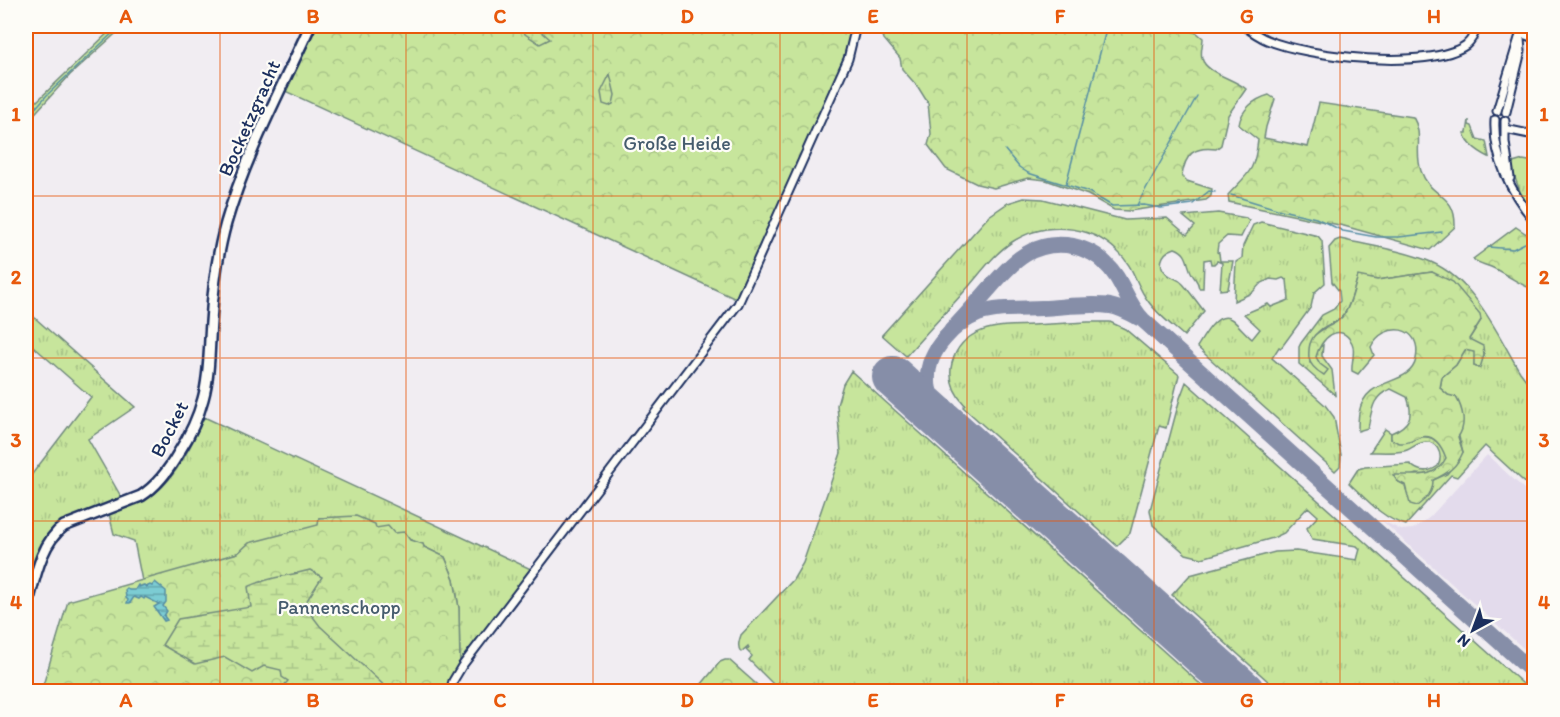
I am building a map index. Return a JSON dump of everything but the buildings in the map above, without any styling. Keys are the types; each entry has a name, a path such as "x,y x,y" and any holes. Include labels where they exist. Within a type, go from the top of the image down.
{"street":[{"name":"Bocketzgracht","path":"235,193 310,26"},
{"path":"450,692 453,681 462,666 738,304 844,67 856,26"},
{"path":"1244,26 1269,41 1358,59 1403,59 1455,50 1472,39 1477,26"},
{"path":"1520,29 1534,38"},
{"path":"1497,109 1520,29"},
{"path":"1506,111 1521,51 1520,29"},
{"path":"1495,120 1500,158 1520,201 1534,220"},
{"path":"1511,184 1505,125 1534,135"},
{"name":"Bocket","path":"26,609 46,549 54,534 64,526 141,496 150,490 167,473 194,428 207,380 212,300 218,257 235,193"}],"shaded area":[{"path":"1487,455 1534,498 1534,658 1381,520 1401,530 1418,526 1430,517"}],"green space":[{"path":"115,26 124,26 70,75 26,123 26,114 35,103"},
{"name":"Große Heide","path":"314,26 854,26 830,94 736,299 285,91"},
{"path":"535,26 550,39 540,44 525,34 523,30"},
{"path":"876,26 1171,26 1197,33 1203,38 1201,53 1204,63 1214,72 1246,89 1228,115 1221,145 1216,149 1196,150 1188,157 1183,168 1182,176 1187,181 1212,189 1211,196 1206,200 1129,211 1114,210 1088,195 1046,180 1028,178 994,188 977,184 946,169 928,145 931,134 928,103 902,69 900,58 878,32"},
{"path":"610,74 615,95 613,104 609,106 603,104 601,92"},
{"path":"1269,95 1275,99 1264,138 1308,147 1319,103 1413,117 1418,130 1418,157 1421,171 1431,187 1452,207 1455,227 1430,250 1344,226 1229,202 1228,195 1252,166 1258,140 1239,125 1240,119 1250,106"},
{"path":"1469,120 1469,125 1472,126 1477,139 1486,141 1489,157 1468,141 1464,133 1467,133"},
{"path":"1523,160 1534,162 1534,214 1521,194 1511,167 1513,163"},
{"path":"1024,198 1043,199 1125,220 1167,218 1187,235 1195,226 1183,216 1218,213 1246,218 1249,221 1241,237 1227,236 1218,244 1217,252 1220,261 1233,261 1228,289 1220,290 1222,263 1217,261 1211,264 1210,259 1204,260 1203,288 1199,288 1180,250 1175,248 1170,250 1163,257 1161,265 1163,269 1181,282 1204,311 1184,336 1152,306 1128,263 1117,251 1093,235 1066,228 1038,231 1025,235 1006,246 906,356 882,335 989,216 1008,203"},
{"path":"1261,222 1318,236 1322,241 1325,283 1314,293 1311,307 1272,358 1325,405 1334,417 1341,455 1340,466 1335,471 1197,347 1211,326 1226,317 1252,339 1260,329 1244,314 1268,304 1271,307 1289,300 1287,280 1283,278 1270,279 1260,284 1252,293 1234,301 1236,262 1242,258 1243,246 1253,225"},
{"path":"1516,227 1534,239 1534,290 1473,259"},
{"path":"1340,239 1398,251 1431,262 1461,282 1473,295 1520,372 1534,387 1534,491 1485,446 1457,477 1451,475 1406,525 1382,513 1349,483 1358,469 1365,467 1410,464 1423,471 1438,466 1439,452 1431,443 1421,443 1404,451 1370,452 1385,429 1391,433 1391,439 1411,441 1422,436 1432,438 1441,445 1447,458 1441,469 1427,475 1416,474 1397,481 1405,485 1407,492 1447,474 1463,452 1448,395 1440,388 1442,377 1456,365 1465,350 1475,352 1474,366 1479,368 1484,355 1469,339 1481,320 1432,272 1377,280 1358,277 1345,313 1339,320 1321,329 1314,337 1310,347 1310,363 1320,364 1316,357 1318,348 1323,345 1322,356 1332,370 1335,395 1299,364 1299,347 1322,315 1334,309 1340,301 1339,291 1332,282 1329,248"},
{"path":"1432,272 1453,282 1480,314 1481,320 1469,339 1483,346 1484,355 1480,368 1474,366 1474,352 1465,350 1456,365 1442,377 1440,388 1448,395 1456,397 1461,407 1463,422 1458,437 1463,452 1451,469 1433,480 1429,495 1417,506 1410,504 1405,485 1397,481 1393,475 1430,473 1436,470 1446,458 1440,445 1429,437 1403,443 1391,439 1391,433 1402,427 1409,419 1410,410 1407,397 1391,389 1385,392 1374,404 1368,428 1358,431 1359,413 1363,401 1370,392 1406,374 1412,368 1417,348 1414,339 1401,330 1384,333 1371,347 1374,355 1358,374 1352,371 1354,349 1352,343 1342,333 1331,335 1318,350 1316,357 1320,364 1328,370 1324,375 1311,363 1309,347 1316,334 1340,319 1345,313 1358,276 1377,280"},
{"path":"26,310 135,407 88,439 123,500 62,523 26,598 26,482 91,397 26,340"},
{"path":"1110,322 1125,329 1179,375 1166,428 1159,426 1130,533 1117,546 963,407 965,405 955,391 951,380 952,363 957,350 964,341 984,330 1008,326"},
{"path":"851,371 1208,691 784,692 774,685 749,660 752,656 745,649 749,648 748,646 741,652 740,639 741,635 793,580 803,563 841,453 837,405 843,384"},
{"path":"1186,382 1531,691 1279,691 1172,595 1190,575 1275,552 1296,551 1357,560 1360,549 1357,546 1312,539 1307,528 1318,516 1308,507 1284,533 1202,558 1186,554 1153,525 1150,510"},
{"path":"204,417 533,570 460,666 459,608 454,579 445,557 424,547 423,544 376,528 319,518 319,525 158,580 142,581 134,541 114,534 109,514 148,498 166,483 188,450"},
{"name":"Pannenschopp","path":"356,516 375,524 376,528 388,526 394,533 404,532 410,540 423,544 424,547 445,557 454,579 459,608 460,666 449,691 41,692 68,601 238,553 249,543 318,525 319,518"},
{"path":"310,570 322,577 304,605 320,626 390,691 279,691 288,681 282,677 281,670 264,666 252,673 225,657 195,664 162,645 178,619 251,607 248,587"},
{"path":"729,660 764,691 696,691 720,662"}],"water":[{"path":"155,582 166,591 166,602 163,606 167,611 164,616 167,620 164,621 154,607 159,604 145,597 139,599 134,597 130,603 127,603 125,590 127,588 135,590 138,585 139,587 152,586"}],"waterway":[{"path":"26,119 47,95 120,26"},
{"path":"1066,184 1107,26"},
{"path":"1137,205 1197,96"},
{"path":"1005,150 1019,167 1028,173 1089,192 1112,206 1144,205 1161,208 1193,204 1209,191 1215,192"},
{"path":"1231,195 1316,218 1343,231 1376,237 1442,232"},
{"path":"1488,247 1513,249 1533,239"}],"taxiway":[{"path":"951,331 1006,271 1024,255 1046,246 1059,245 1073,246 1095,254 1111,269 1132,306 1143,320 1534,673"},
{"path":"946,424 929,392 929,370 932,359 945,338 969,318 1002,309 1093,305 1114,307 1139,318"}],"runway":[{"path":"893,377 1244,692"}]}
